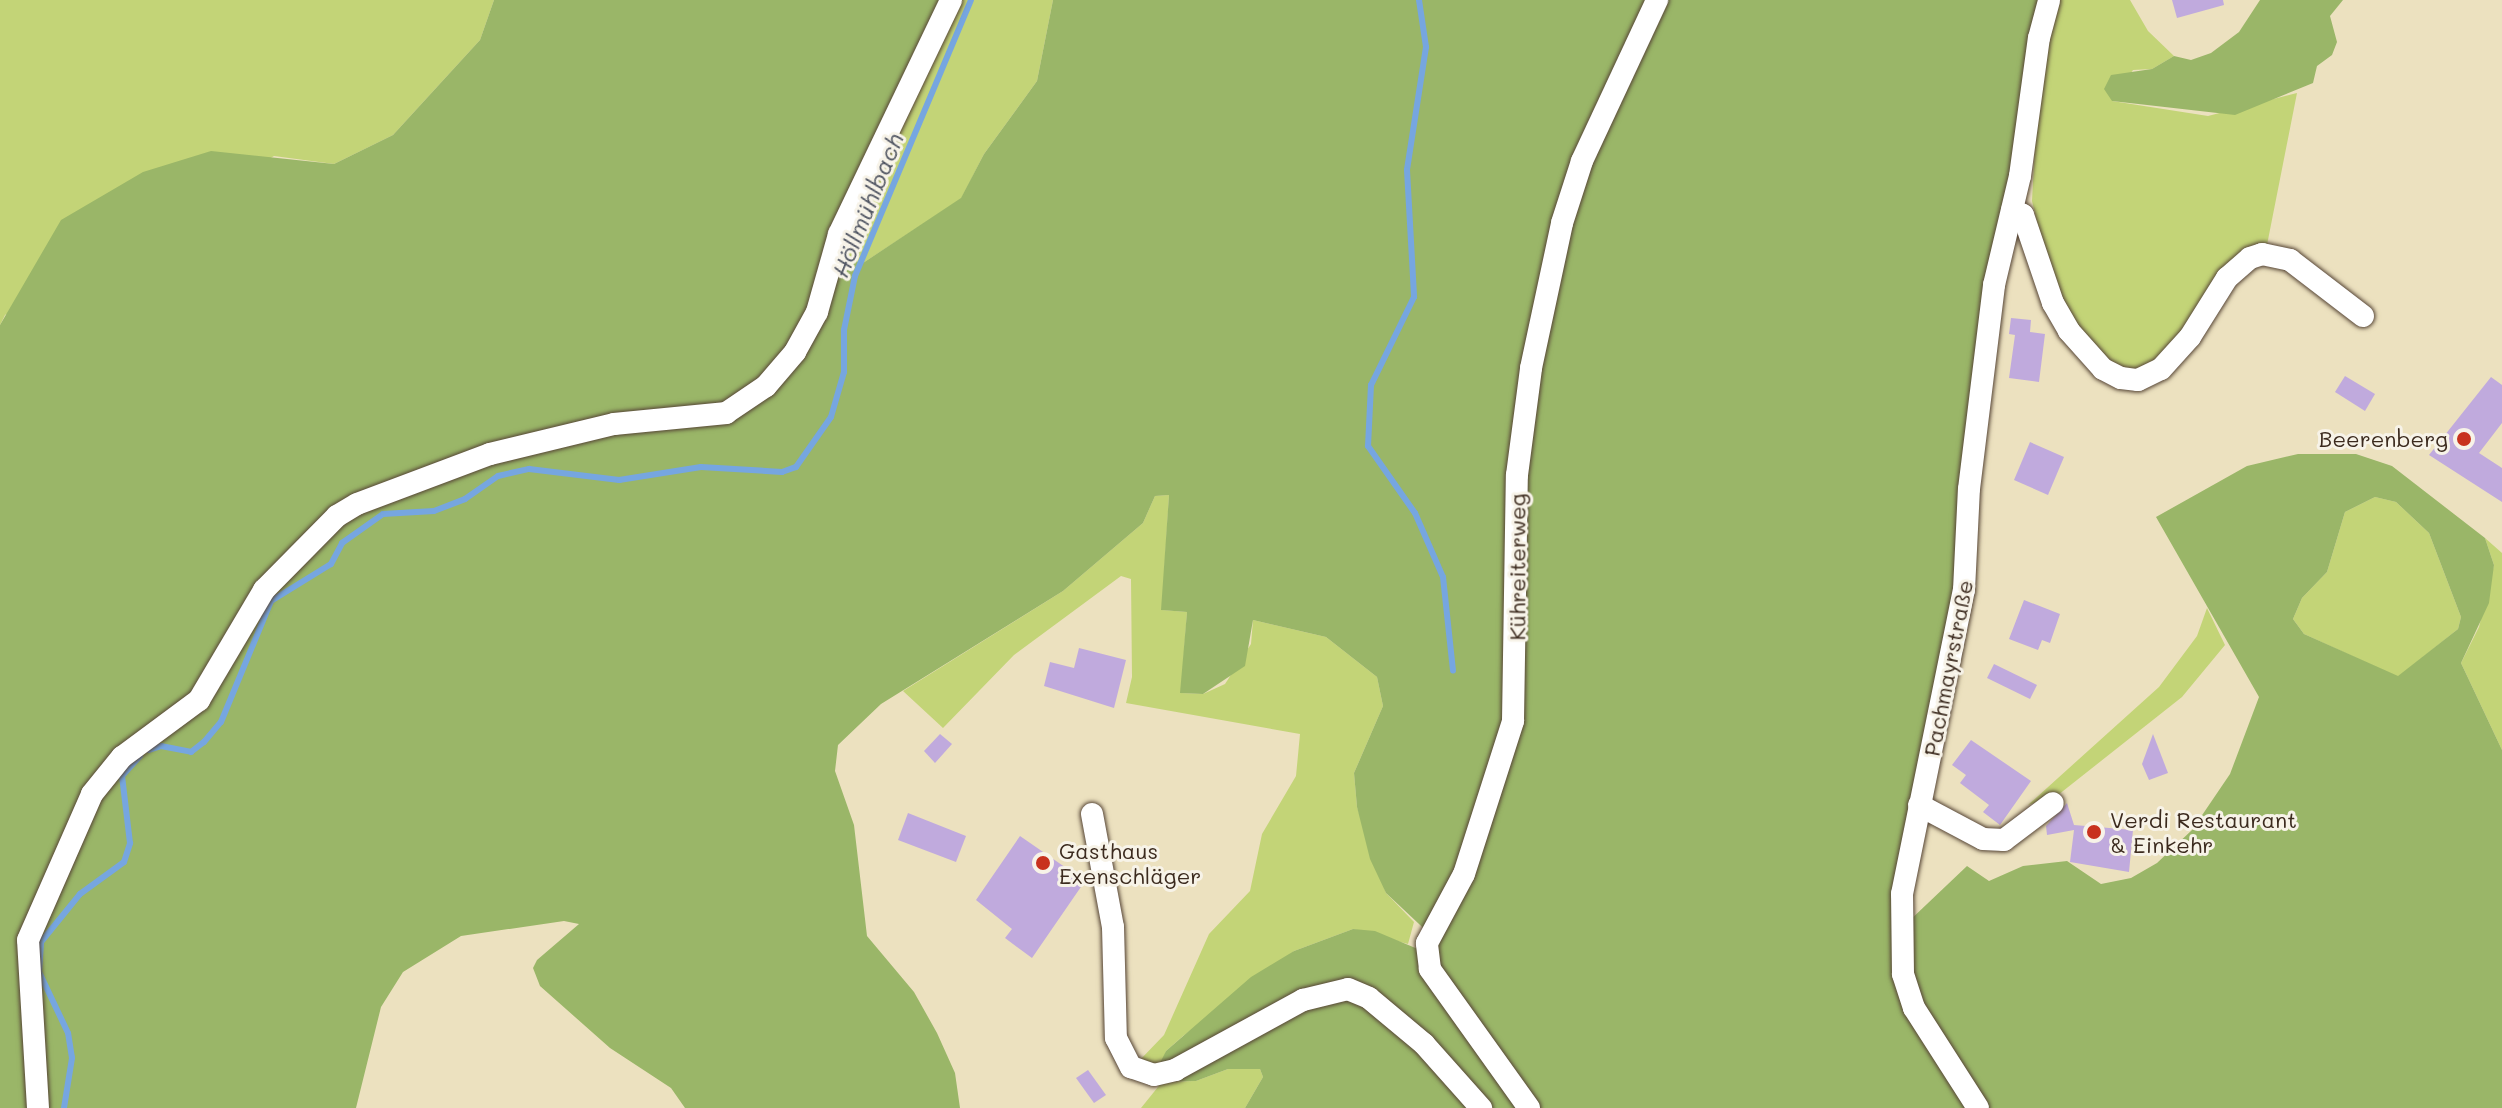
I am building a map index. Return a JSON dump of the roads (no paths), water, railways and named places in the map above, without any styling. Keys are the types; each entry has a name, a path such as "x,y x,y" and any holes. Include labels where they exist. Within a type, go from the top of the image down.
{"street":[{"path":"38,1108 28,940 92,794 122,757 199,700 264,590 337,516 357,504 481,456 614,424 726,413 766,386 795,352 817,312 839,234 951,0"},
{"name":"Kühreiterweg","path":"1529,1108 1430,969 1426,952 1468,862 1513,721 1519,450 1562,223 1582,161 1657,0"},
{"name":"Pachmayrstraße","path":"1978,1108 1934,1046 1903,974 1902,894 1964,590 1969,489 1994,285 2012,210 2049,0"},
{"path":"2012,210 2023,215 2069,331 2103,369 2121,378 2138,380 2161,369 2190,337 2227,278 2262,254 2290,260 2363,316"},
{"path":"1919,805 1983,839 2004,840 2053,803"},
{"path":"1092,814 1113,927 1116,1038 1131,1067 1154,1075 1175,1070 1303,1000 1348,989 1369,998 1424,1044 1481,1108"}],"waterway":[{"name":"Höllmühlbach","path":"149,750 161,746 191,752 204,742 221,722 271,601 331,564 342,543 383,514 434,511 465,499 498,476 529,469 619,480 701,467 782,472 796,467 831,417 844,372 844,330 855,276 971,0"},
{"path":"1419,0 1426,47 1407,170 1414,297 1371,385 1368,446 1415,513 1443,577 1453,670"},
{"name":"Höllmühlbach","path":"64,1108 72,1058 68,1033 39,972 41,942 80,894 124,862 130,843 122,776 140,756"}],"place":[{"name":"Beerenberg","path":"2464,439"},
{"name":"Verdi Restaurant & Einkehr","path":"2094,832"},
{"name":"Gasthaus Exenschläger","path":"1043,863"}]}
